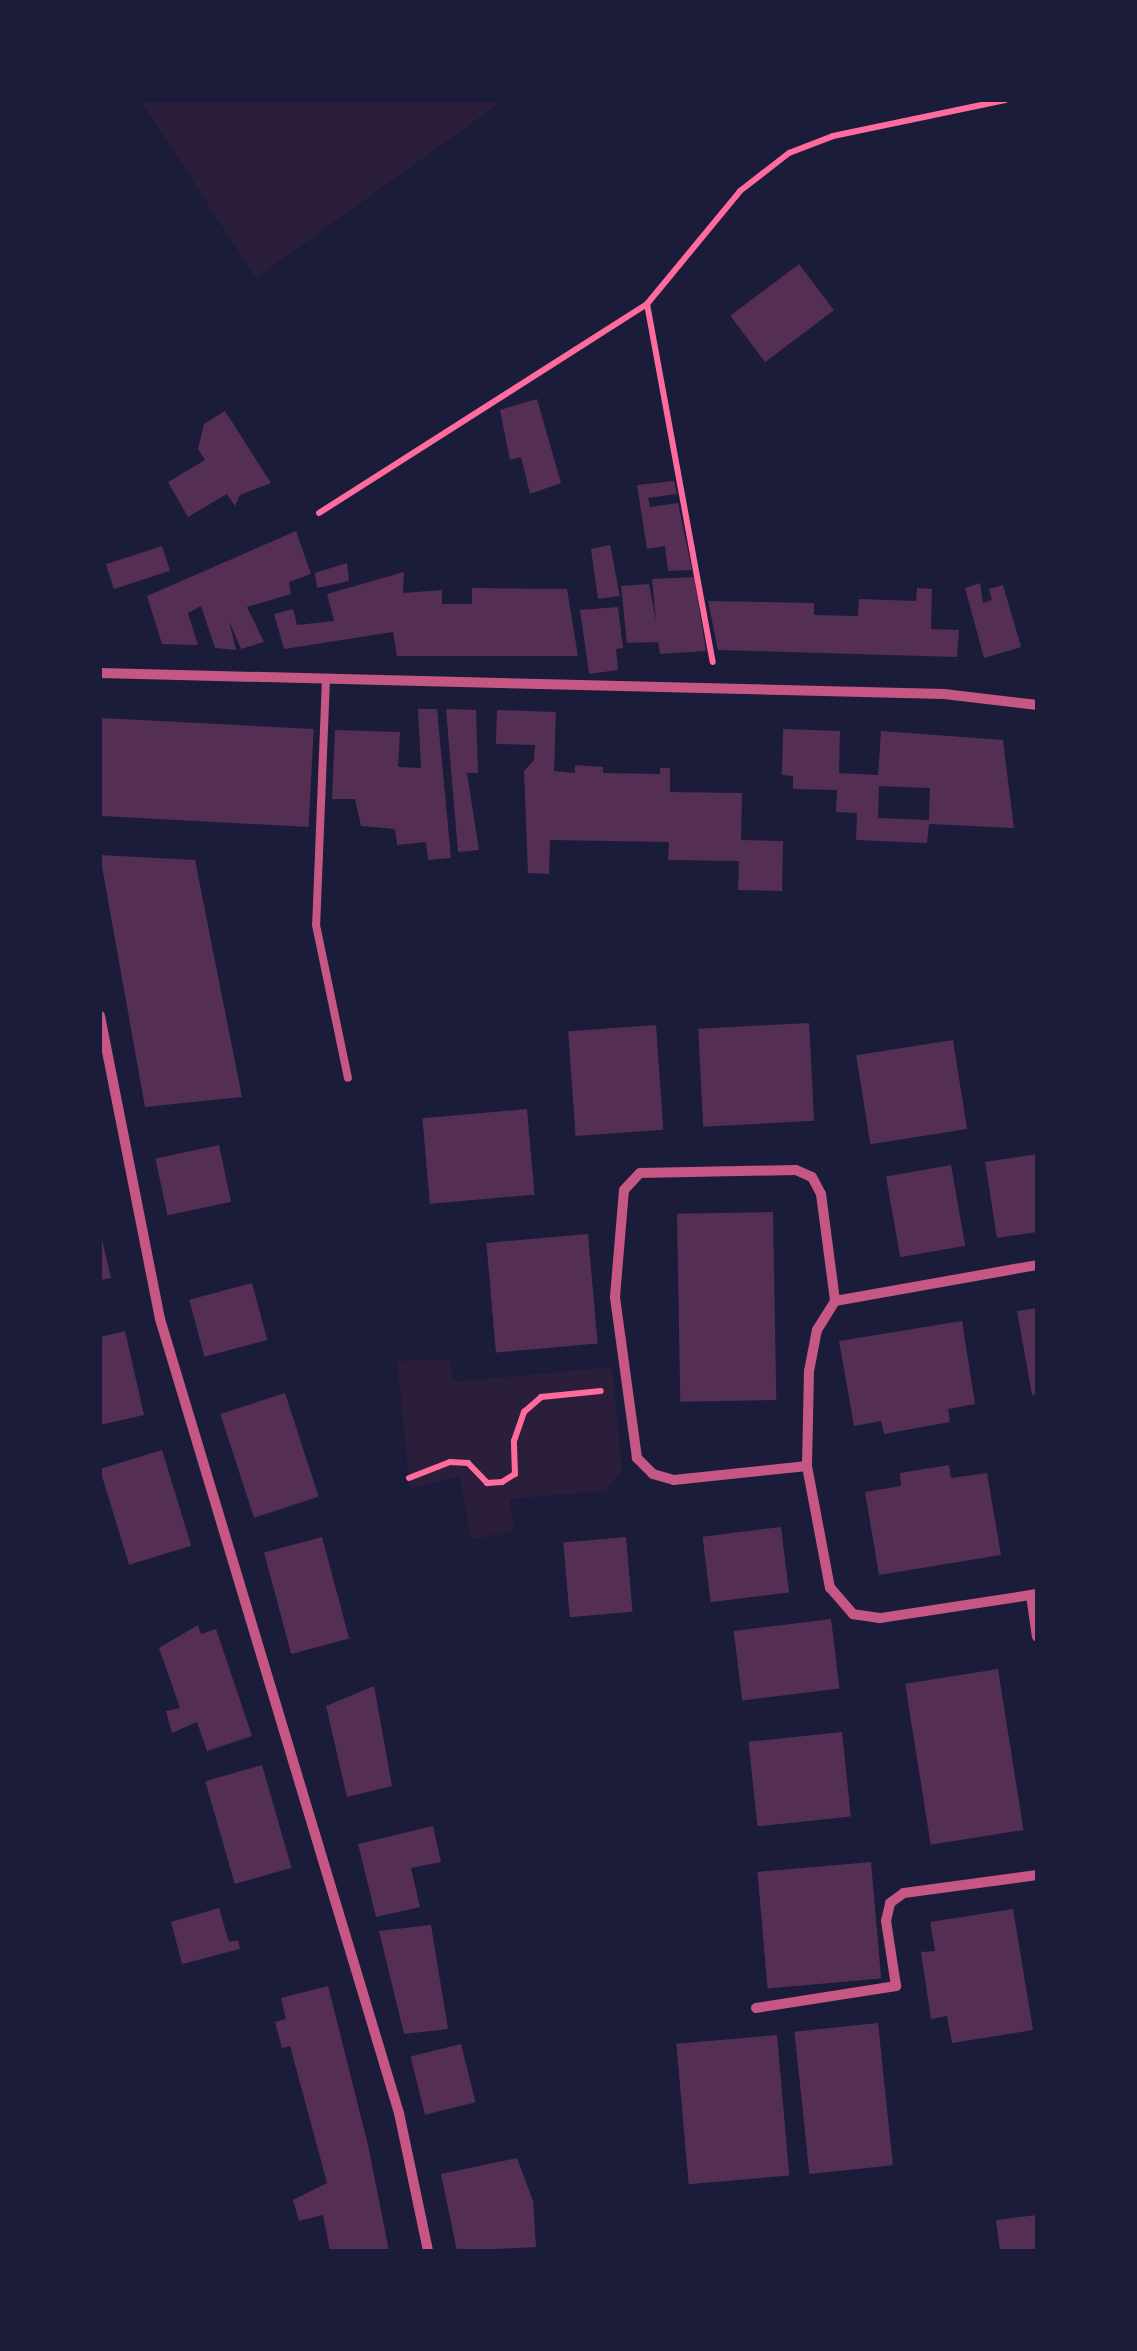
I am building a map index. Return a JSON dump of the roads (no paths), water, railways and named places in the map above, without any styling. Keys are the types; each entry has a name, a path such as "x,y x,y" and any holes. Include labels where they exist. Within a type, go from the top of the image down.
{"street":[{"path":"100,673 944,694 1037,705"},
{"path":"100,1016 160,1319 399,2113 428,2251"},
{"path":"807,1466 674,1480 653,1474 637,1458 616,1297 618,1216 624,1190 640,1173 796,1170 812,1178 820,1194 835,1301 816,1330 807,1466 830,1588 852,1614 880,1618 1034,1594 1037,1637"},
{"path":"835,1301 1037,1265"},
{"path":"756,2008 896,1986 886,1921 890,1904 904,1893 1037,1875"}],"lane":[{"path":"326,678 316,925 348,1078"}]}
